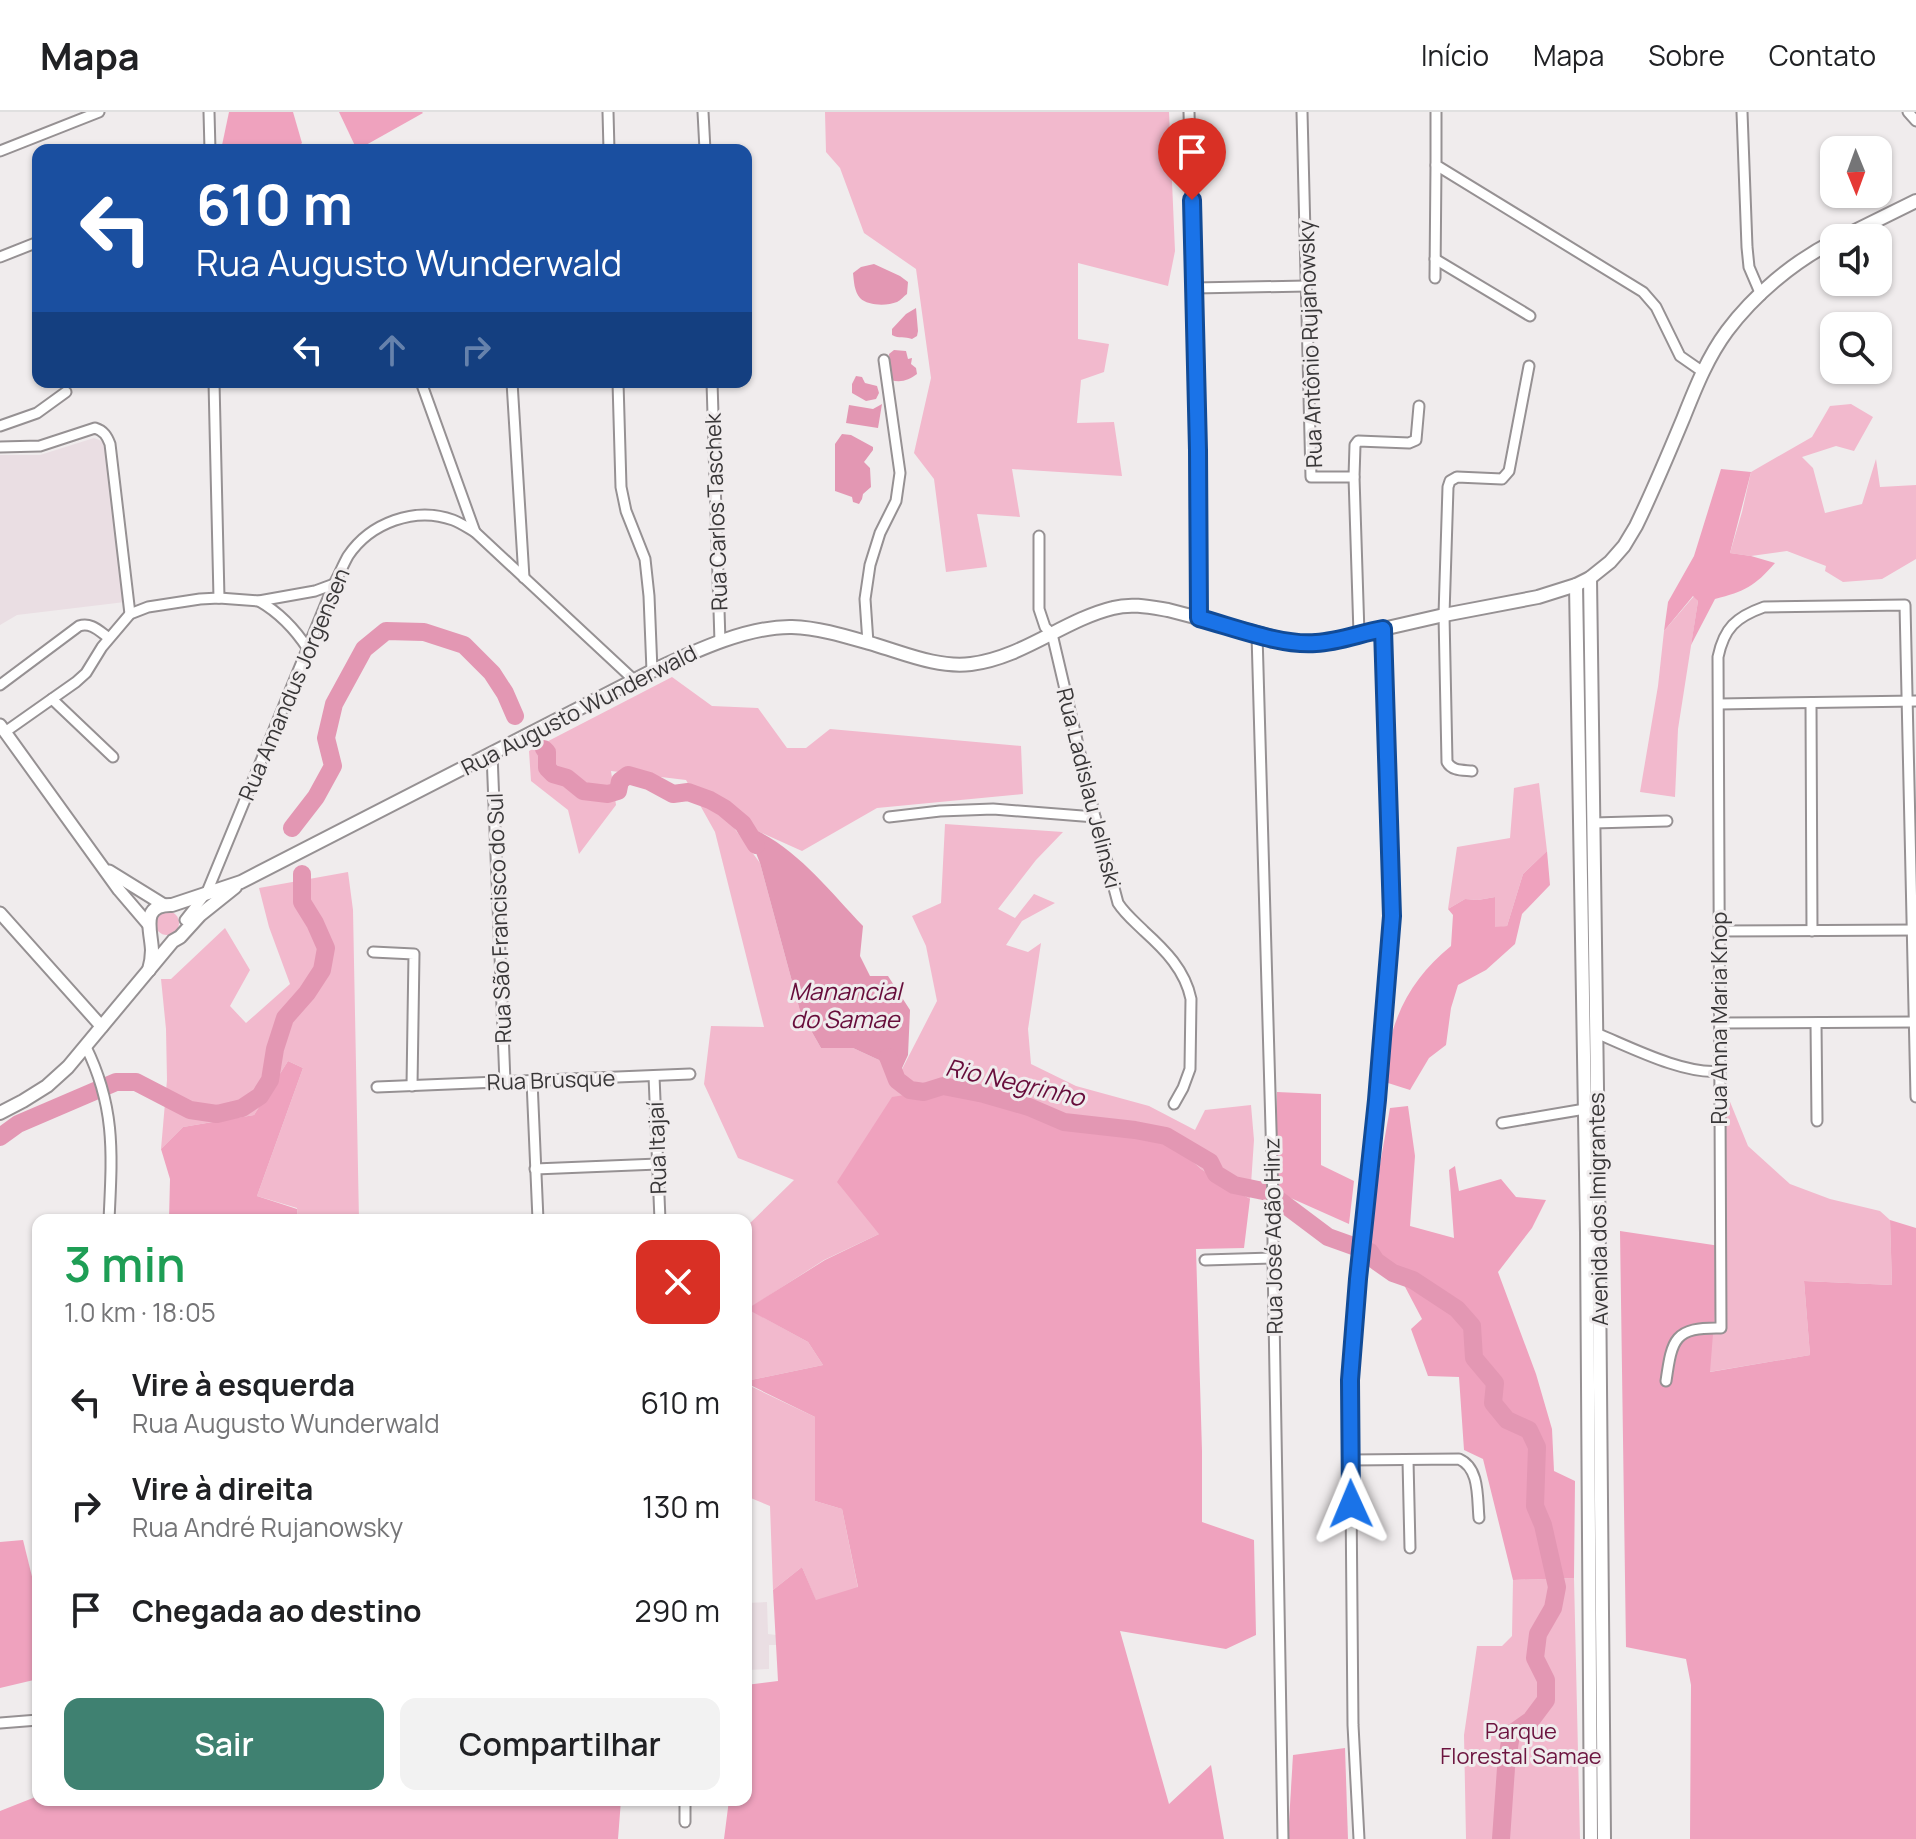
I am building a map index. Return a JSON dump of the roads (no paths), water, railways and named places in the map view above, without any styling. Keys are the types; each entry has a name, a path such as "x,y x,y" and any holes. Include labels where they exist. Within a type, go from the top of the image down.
{"main road":[{"path":"1869,224 1916,201"},
{"name":"Rua Augusto Wunderwald","path":"0,1113 47,1086 68,1067 173,941 180,937 185,925 241,882 634,680 720,642 792,627 835,633 936,662 970,664 1002,656 1095,614 1126,606 1152,607 1283,640 1313,644 1538,597 1576,585 1590,578 1617,555 1636,526 1703,372 1726,331 1761,295 1798,263 1820,250"},
{"name":"Avenida dos Imigrantes","path":"1590,578 1586,745 1585,1109 1588,1349 1595,1478 1604,1839"},
{"name":"Avenida dos Imigrantes","path":"1576,585 1586,745"},
{"name":"Avenida dos Imigrantes","path":"1587,821 1596,1033 1599,1248 1591,1839"},
{"name":"Rua Augusto Wunderwald","path":"168,905 241,882"},
{"path":"149,970 152,912 168,905 183,913 185,925"},
{"path":"149,928 160,940 173,941"},
{"path":"1586,1159 1594,1162 1598,1180"},
{"path":"1587,1233 1589,1247 1594,1251 1599,1248"},
{"path":"1588,1349 1592,1344 1596,1345 1599,1369"}],"street":[{"path":"0,151 99,112"},
{"path":"209,112 210,144"},
{"path":"608,112 609,144"},
{"path":"703,112 705,144"},
{"path":"1189,112 1199,618"},
{"name":"Rua Antônio Rujanowsky","path":"1302,112 1311,477 1354,477 1359,634"},
{"path":"1435,278 1436,112"},
{"path":"1742,112 1749,267 1761,295"},
{"path":"1908,112 1916,121"},
{"path":"1436,165 1643,292 1656,307 1680,356 1703,372"},
{"path":"0,257 32,244"},
{"path":"1435,259 1530,316"},
{"path":"1194,288 1307,286"},
{"path":"868,643 865,599 870,565 880,533 896,501 900,473 884,360"},
{"path":"1472,771 1454,769 1447,762 1444,615 1448,487 1450,481 1457,477 1506,477 1529,366"},
{"path":"214,388 219,598"},
{"path":"423,388 475,532"},
{"path":"512,388 524,578"},
{"path":"618,388 621,487 626,511 645,559 652,671"},
{"name":"Rua Carlos Taschek","path":"712,388 720,642"},
{"path":"0,426 29,417 66,392"},
{"path":"1354,477 1355,445 1358,441 1409,443 1416,440 1419,406"},
{"path":"0,447 40,446 95,428 102,430 110,444 130,614"},
{"name":"Rua Amandus Jorgensen","path":"185,925 207,892 334,584 349,556 363,539 379,527 412,516 433,516 452,520 475,532 634,680"},
{"name":"Rua Ladislau Jelinski","path":"1039,536 1039,609 1045,627 1052,634 1118,903 1164,949 1189,988 1190,1069 1174,1104"},
{"path":"149,928 3,729 52,699 86,673 109,638 130,614 148,607 219,598 259,601 315,591 334,584"},
{"path":"259,601 273,609 298,633 308,649"},
{"name":"Rua Anna Maria Knop","path":"1666,1381 1674,1341 1686,1332 1721,1328 1718,657 1725,634 1744,615 1764,607 1905,605 1912,701"},
{"path":"0,685 79,626 92,626 109,638"},
{"path":"1359,1839 1353,1725 1350,1380 1392,916 1383,629"},
{"name":"Rua José Adão Hinz","path":"1257,634 1273,1180 1283,1839"},
{"path":"52,699 113,757"},
{"path":"1719,704 1912,701 1916,1097"},
{"path":"1811,703 1812,931"},
{"name":"Rua São Francisco do Sul","path":"492,754 505,1082"},
{"path":"889,817 993,809 1095,817"},
{"path":"1587,821 1667,821"},
{"path":"99,863 133,887 168,905"},
{"path":"0,913 102,1027"},
{"path":"1719,931 1914,930"},
{"path":"373,952 414,954 412,1086"},
{"path":"1720,1023 1914,1022"},
{"path":"1816,1023 1817,1121"},
{"path":"1596,1033 1684,1068 1720,1071"},
{"path":"86,1047 94,1063 110,1122 109,1214"},
{"name":"Rua Brusque","path":"377,1087 690,1074"},
{"name":"Rua Itajaí","path":"654,1076 660,1214"},
{"path":"532,1081 538,1214"},
{"path":"1502,1123 1585,1109"},
{"path":"535,1169 658,1164"},
{"path":"1205,1260 1273,1258"},
{"path":"1350,1460 1459,1459 1467,1462 1474,1473 1479,1518"},
{"path":"1408,1460 1410,1548"},
{"path":"0,1723 32,1720"},
{"path":"685,1806 685,1822"}],"water":[{"path":"874,264 908,282 907,294 897,302 888,304 863,301 855,289 853,273"},
{"path":"916,308 917,336 912,339 892,335 892,329"},
{"path":"894,350 906,351 917,374 905,380 891,380 889,354"},
{"path":"856,376 862,377 865,383 877,386 879,393 876,399 866,401 852,393"},
{"path":"882,404 878,428 846,423 849,405 873,409"},
{"path":"842,434 851,435 873,447 864,462 870,468 871,487 863,494 859,504 853,502 852,497 835,491 835,444"},
{"name":"Manancial do Samae","path":"742,824 793,854 863,926 860,956 870,976 888,976 910,1010 908,1055 897,1079 879,1060 853,1048 821,1048 800,1011 760,863"}],"waterway":[{"name":"Rio Negrinho","path":"292,828 316,797 333,766 326,738 334,704 364,649 386,631 424,632 464,645 492,673 515,716"},
{"name":"Rio Negrinho","path":"544,749 547,752 547,768 583,791 608,794 618,791 620,781 628,775 649,781 673,794 688,792 724,808 743,824 756,845"},
{"name":"Rio Negrinho","path":"0,1137 18,1124 116,1082 136,1082 190,1110 217,1114 242,1108 260,1096 270,1080 275,1049 285,1018 322,970 326,948 302,902 302,874"},
{"name":"Rio Negrinho","path":"888,1057 897,1080 910,1090 924,1092 943,1086 1029,1107 1064,1122 1166,1136 1210,1162 1216,1174 1234,1185 1268,1192 1328,1237 1370,1252 1376,1261 1393,1273 1413,1280 1457,1309 1472,1326 1474,1358 1495,1383 1493,1403 1507,1420 1529,1430 1537,1447 1535,1506 1543,1525 1557,1587 1553,1608 1538,1634 1535,1658 1546,1680 1546,1700 1531,1720 1511,1734 1501,1839"}],"park label":[{"name":"Parque Florestal Samae","path":"1521,1744"}]}
